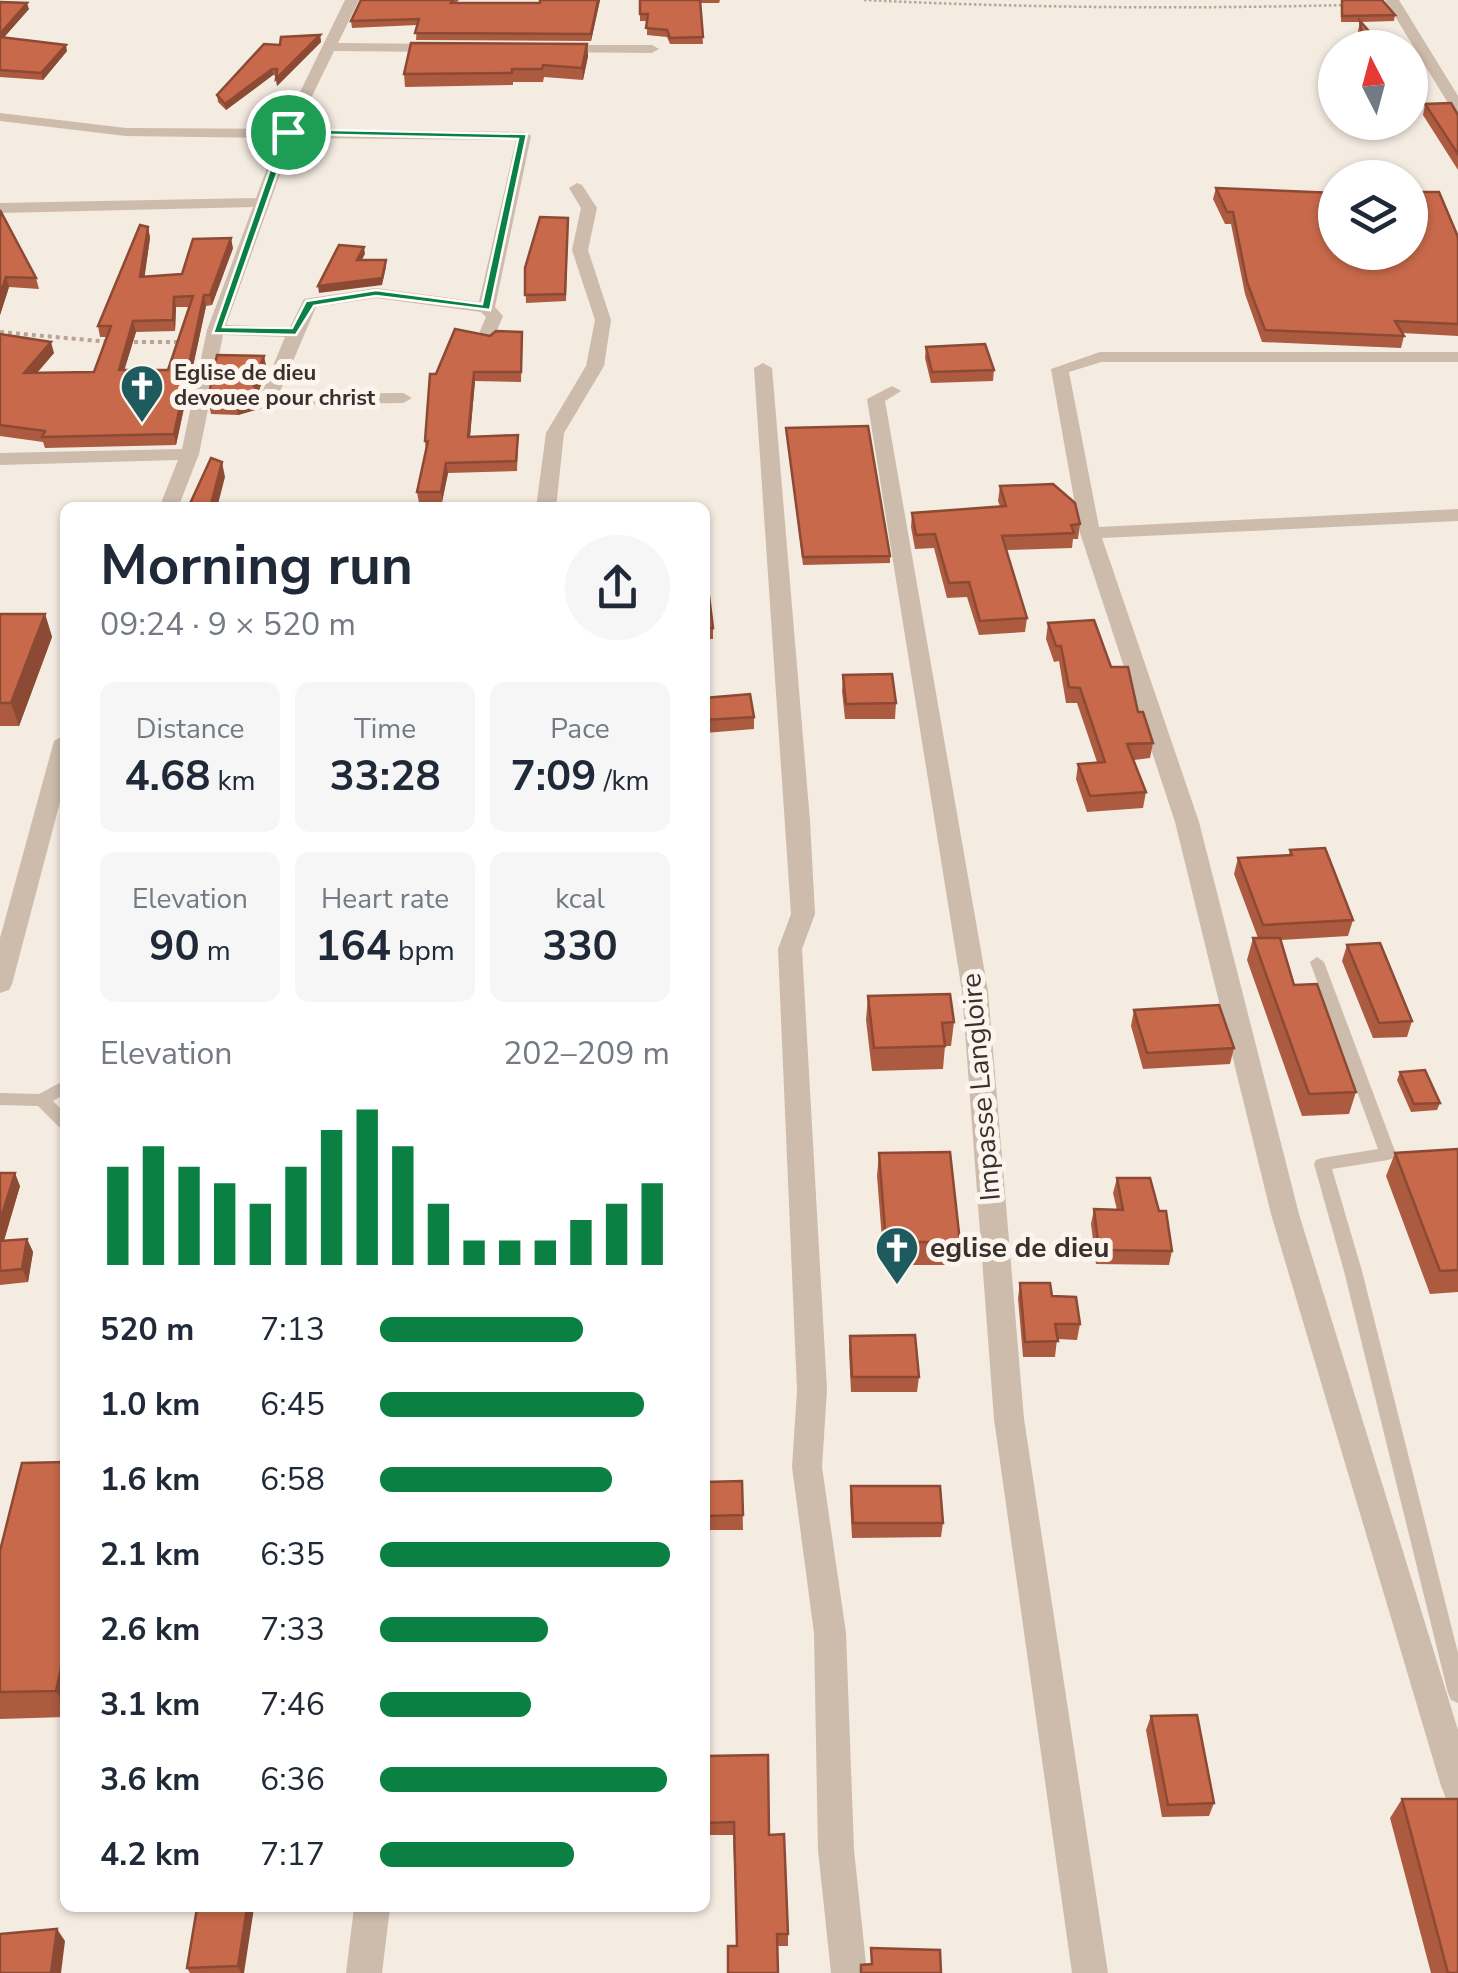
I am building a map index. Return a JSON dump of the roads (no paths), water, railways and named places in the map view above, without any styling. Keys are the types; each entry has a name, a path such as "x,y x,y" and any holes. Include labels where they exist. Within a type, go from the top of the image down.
{"street":[{"path":"170,502 190,454 215,336 288,132 352,0"},
{"path":"1393,2 1458,108"},
{"path":"329,47 462,48"},
{"path":"538,48 652,50"},
{"path":"0,117 126,132 524,136 486,308"},
{"path":"547,502 555,433 595,366 603,320 580,250 589,208 578,188"},
{"path":"0,208 263,202"},
{"path":"402,398 268,400 310,303 376,293 486,308 495,316 486,338"},
{"path":"215,336 296,332"},
{"path":"1458,357 1100,357 1060,369 1090,533 1186,822 1285,1214 1458,1786"},
{"path":"763,368 803,914 790,949 812,1390 807,1467 830,1633 836,1850 849,1973"},
{"name":"Impasse Langloire","path":"892,391 876,399 975,991 1009,1418 1090,1973"},
{"path":"0,460 190,454"},
{"path":"1090,533 1458,515"},
{"path":"0,984 6,941 60,758"},
{"path":"364,1973 372,1912"}],"lane":[{"path":"1318,962 1388,1154 1322,1164 1354,1271 1458,1693"},
{"path":"0,1100 42,1100 60,1089"},
{"path":"42,1100 60,1118"}],"place":[{"name":"Eglise de dieu devouee pour christ","path":"142,424"},
{"name":"eglise de dieu","path":"897,1286"}]}
